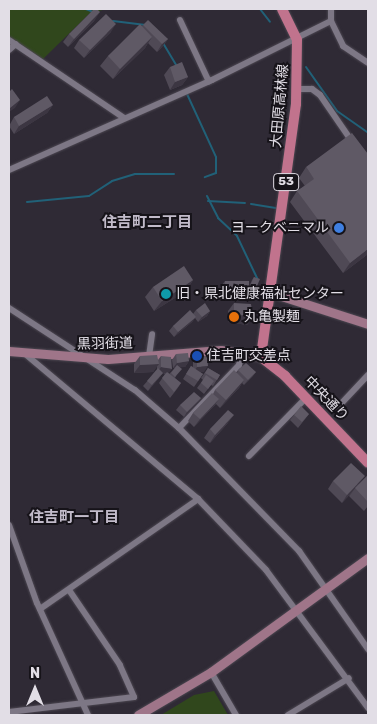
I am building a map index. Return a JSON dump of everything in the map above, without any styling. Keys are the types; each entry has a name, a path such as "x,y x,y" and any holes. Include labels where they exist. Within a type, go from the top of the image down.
{"main road":[{"name":"大田原高林線","path":"260,357 272,293 297,89 297,40 282,9"},
{"name":"中央通り","path":"260,357 306,398 368,462"}],"street":[{"path":"331,9 331,21 343,46 368,63"},
{"path":"180,20 209,82"},
{"path":"9,170 209,82 297,40 331,21"},
{"path":"9,40 124,118"},
{"path":"9,50 16,44"},
{"path":"297,89 312,89 320,95 358,149"},
{"path":"272,293 368,324"},
{"path":"9,308 81,359 134,390 180,428 299,551 328,589 368,649"},
{"path":"149,356 152,334"},
{"name":"黒羽街道","path":"9,351 81,359 149,356 203,350 242,353 260,357"},
{"path":"24,353 198,499 298,611 349,678 368,708"},
{"path":"180,428 239,365 242,353"},
{"path":"338,407 368,375"},
{"path":"249,456 306,398"},
{"path":"40,609 198,499"},
{"path":"9,525 40,609 88,715"},
{"path":"138,715 211,672 298,611 368,558"},
{"path":"9,712 134,697 120,665 69,590"},
{"path":"211,672 236,715"},
{"path":"288,715 349,678"}],"green space":[{"path":"9,9 106,9 89,14 43,59 9,37"},
{"path":"214,691 228,715 161,715 194,695"}],"building":[{"path":"94,9 100,12 74,39 69,34"},
{"path":"106,14 116,24 90,50 79,40"},
{"path":"148,20 168,39 162,44 143,25"},
{"path":"140,24 152,37 120,69 108,56"},
{"path":"182,62 188,77 175,82 170,67"},
{"path":"12,89 20,100 9,109 9,92"},
{"path":"47,96 53,105 19,126 14,117"},
{"name":"ヨークベニマル","path":"352,133 368,154 368,249 350,263 297,191 314,179 306,167"},
{"path":"184,266 193,280 162,301 153,287"},
{"path":"254,277 260,279 257,286 251,284"},
{"path":"225,281 249,281 249,290 225,290"},
{"path":"205,303 210,311 202,317 196,310"},
{"path":"234,303 251,304 253,317 234,314"},
{"path":"190,310 196,317 178,332 173,326"},
{"path":"188,353 189,361 177,363 176,354"},
{"path":"157,355 159,364 140,365 140,356"},
{"path":"161,356 171,357 172,369 161,367"},
{"path":"207,356 208,366 197,367 197,357"},
{"path":"246,363 256,372 248,380 238,370"},
{"path":"177,365 182,369 175,377 171,373"},
{"path":"191,366 203,374 198,381 186,374"},
{"path":"158,368 163,373 152,385 147,381"},
{"path":"208,368 220,375 217,380 205,373"},
{"path":"234,370 244,380 226,400 215,390"},
{"path":"167,372 181,383 174,392 162,378"},
{"path":"206,375 214,381 208,389 201,383"},
{"path":"194,392 201,398 187,412 180,405"},
{"path":"212,393 219,399 200,419 193,413"},
{"path":"301,406 309,414 302,422 294,415"},
{"path":"228,410 234,415 215,435 210,429"},
{"path":"351,463 365,476 347,495 333,481"},
{"path":"368,475 368,502 355,488"}],"waterway":[{"path":"86,9 93,12"},
{"path":"260,9 270,22"},
{"path":"113,21 146,25"},
{"path":"163,43 177,66"},
{"path":"306,67 337,111 368,133"},
{"path":"187,94 216,157 216,173 205,177"},
{"path":"27,202 89,196 112,181 135,174 174,174"},
{"path":"207,196 218,218 237,236 258,280"},
{"path":"208,201 245,203"},
{"path":"251,204 276,208"}],"place":[{"name":"ヨークベニマル","path":"339,228"},
{"name":"旧・県北健康福祉センター","path":"166,294"},
{"name":"丸亀製麺","path":"234,317"},
{"name":"住吉町交差点","path":"197,356"}],"district":[{"name":"住吉町二丁目","path":"147,223"},
{"name":"住吉町一丁目","path":"74,518"}]}
